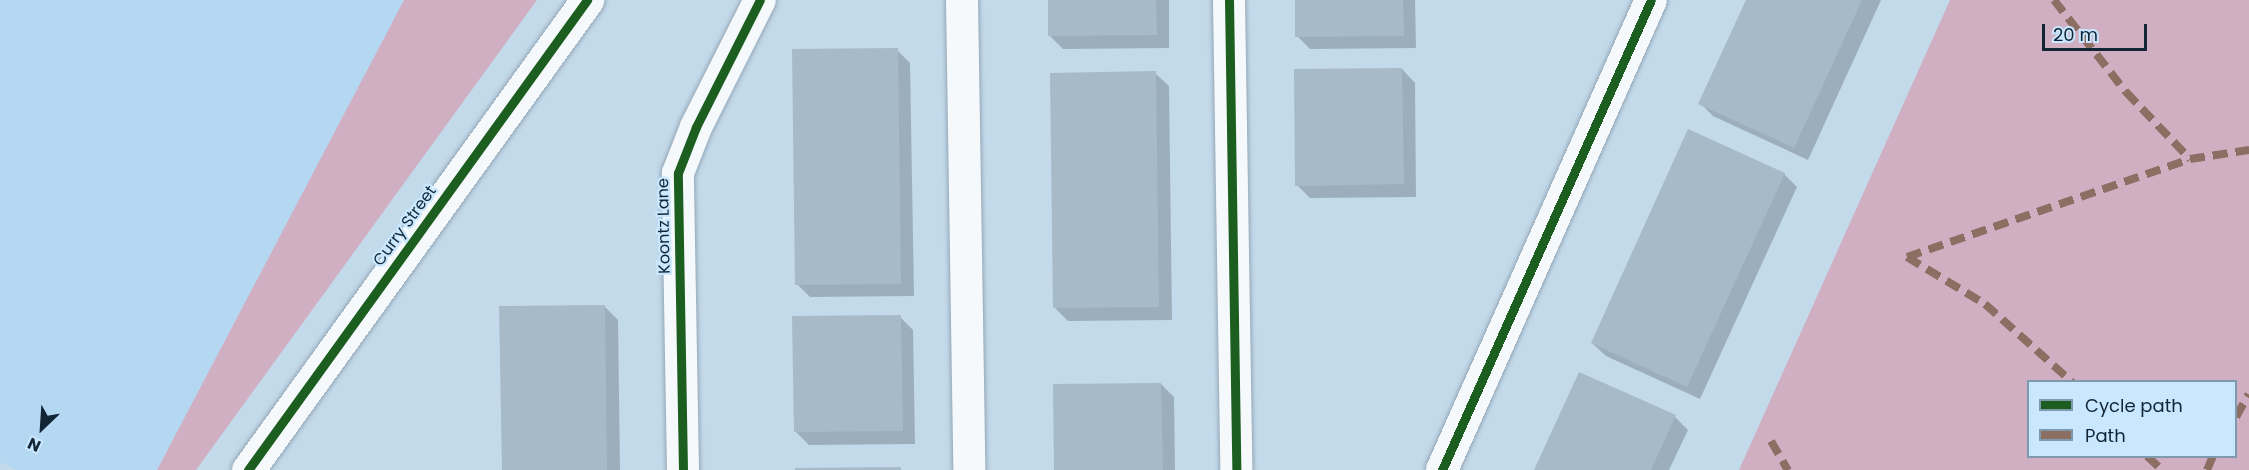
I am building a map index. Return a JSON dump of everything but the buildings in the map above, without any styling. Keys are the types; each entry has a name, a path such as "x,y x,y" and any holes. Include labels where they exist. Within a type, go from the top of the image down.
{"street":[{"name":"Curry Street","path":"248,470 587,0"},
{"name":"Koontz Lane","path":"683,470 678,173 696,127 760,0"},
{"path":"962,0 969,470"},
{"path":"1229,0 1236,470"},
{"path":"1442,470 1651,0"}],"shaded area":[{"path":"0,0 404,0 157,470 18,470 0,462"},
{"path":"404,0 537,0 196,470 157,470"},
{"path":"1950,0 2249,0 2249,470 1739,470"}],"marked path":[{"path":"2054,0 2126,92 2190,159"},
{"path":"1907,257 2190,159 2249,150"},
{"path":"1907,257 1985,304 2070,380"},
{"path":"2237,415 2249,394"},
{"path":"1771,441 1788,470"},
{"path":"2149,458 2162,470"},
{"path":"2207,470 2212,458"}],"cycle path":[{"path":"248,470 587,0"},
{"path":"683,470 678,173 696,127 760,0"},
{"path":"1229,0 1236,470"},
{"path":"1442,470 1651,0"}]}
